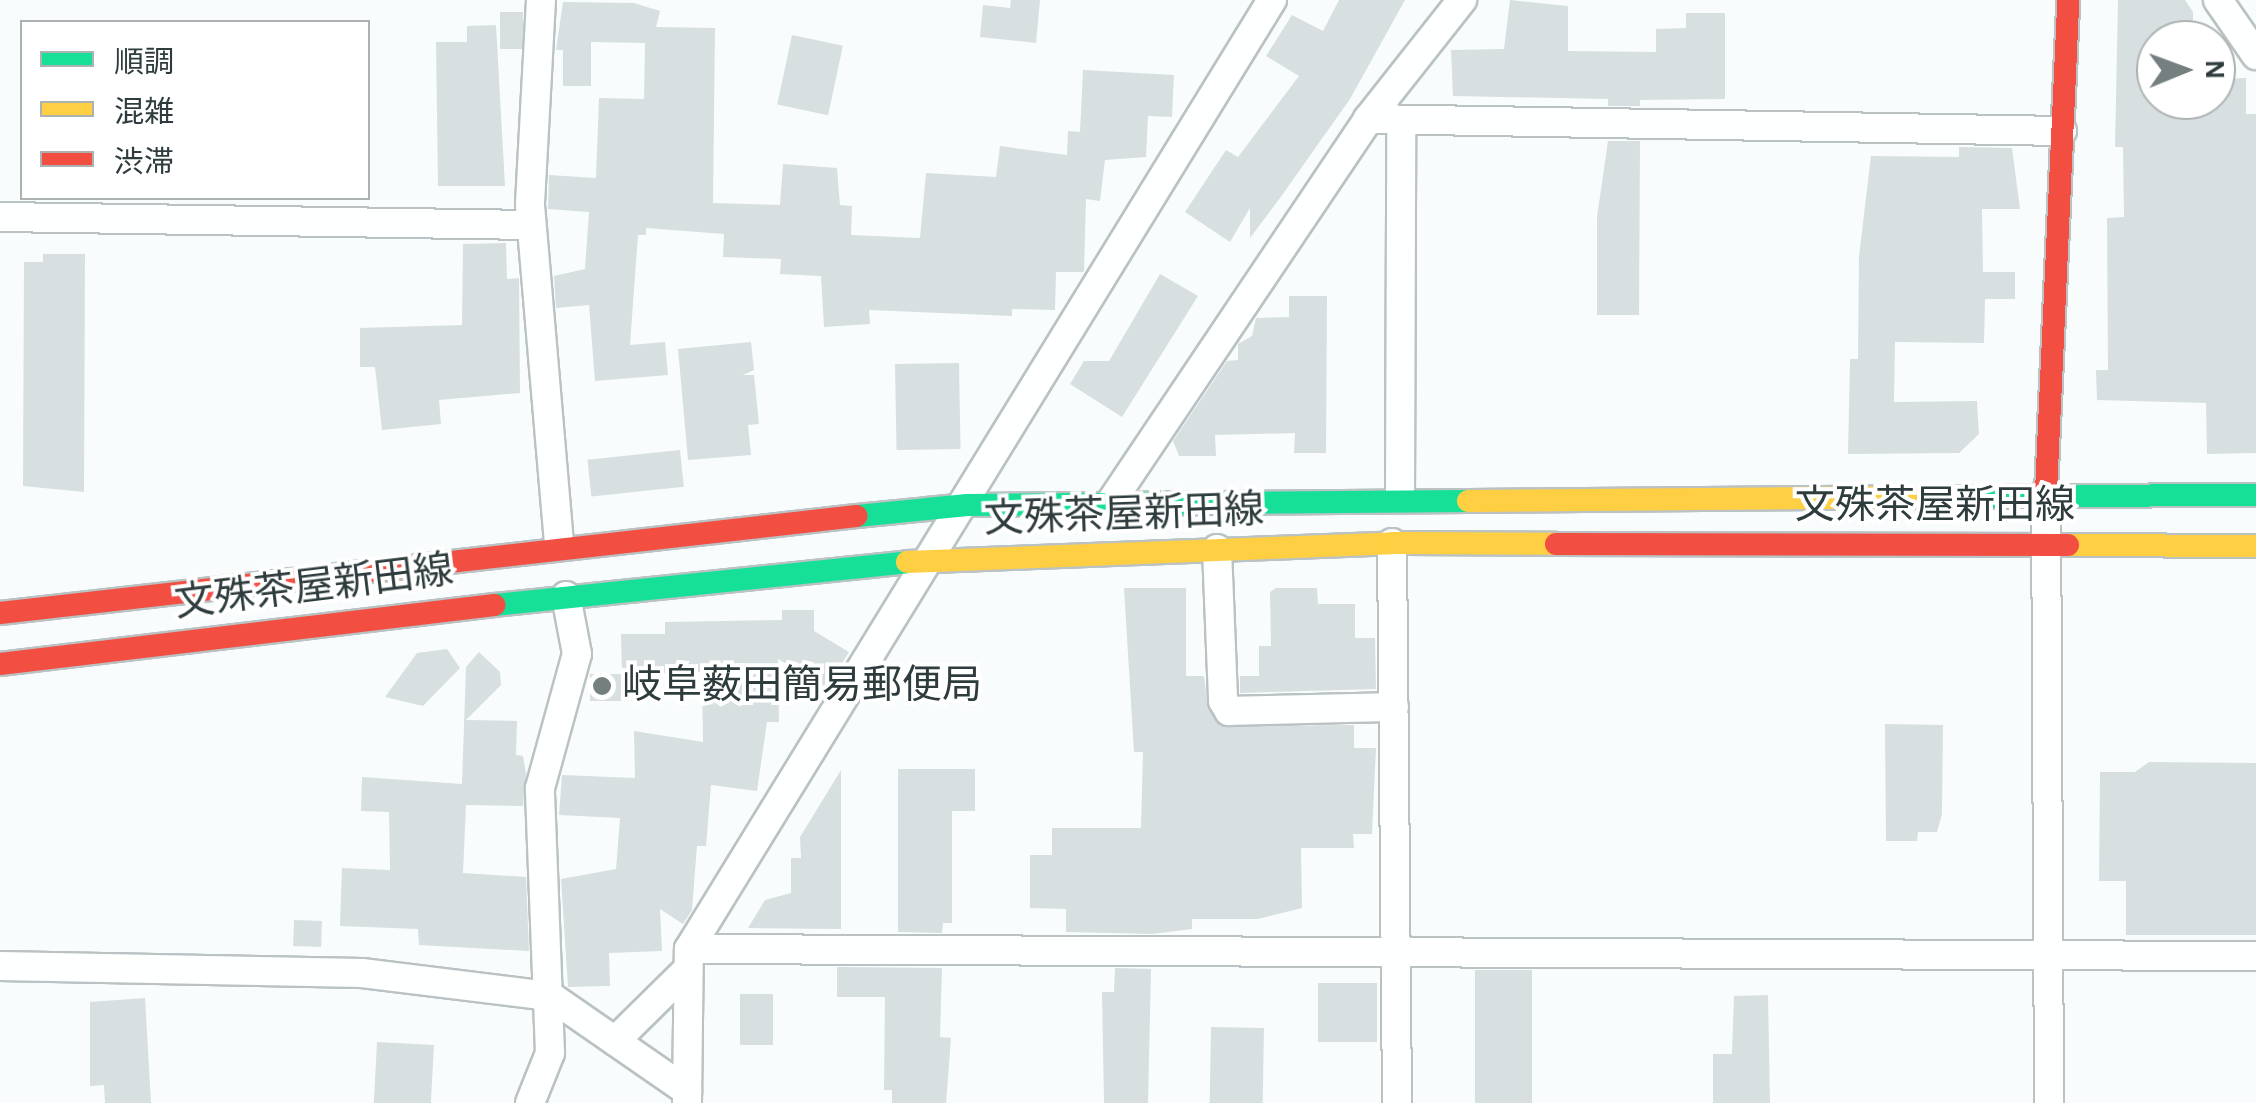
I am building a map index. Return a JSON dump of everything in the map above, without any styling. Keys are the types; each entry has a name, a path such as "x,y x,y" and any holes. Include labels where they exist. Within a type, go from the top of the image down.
{"main road":[{"path":"2046,492 2068,0"},
{"name":"文殊茶屋新田線","path":"0,612 559,545 967,506 1400,497 2256,494"},
{"name":"文殊茶屋新田線","path":"0,664 566,596 934,559 1392,543 2256,546"}],"street":[{"path":"541,0 531,225 559,545"},
{"path":"616,1042 687,961 1272,0"},
{"path":"1110,502 1368,119 1462,0"},
{"path":"2218,0 2256,54"},
{"path":"1368,119 2062,131"},
{"path":"1400,497 1401,120"},
{"path":"0,217 531,225"},
{"path":"2046,492 2049,1103"},
{"path":"1392,543 1398,1103"},
{"path":"1217,549 1223,701 1229,711 1394,707"},
{"path":"530,1103 550,1052 540,788 576,654 566,596"},
{"path":"687,961 1398,949 2256,956"},
{"path":"687,961 687,1097"},
{"path":"0,966 362,973 550,996 687,1097"}],"building":[{"path":"1011,0 1040,0 1036,43 980,37 983,5 1010,8"},
{"path":"1339,0 1405,0 1350,99 1280,198 1250,238 1250,208 1230,242 1185,212 1226,150 1238,157 1299,76 1266,56 1292,15 1323,31"},
{"path":"1510,0 1568,6 1568,51 1656,52 1656,29 1686,28 1686,13 1725,13 1725,99 1640,100 1640,106 1608,106 1608,99 1453,96 1451,50 1504,49"},
{"path":"2118,0 2185,0 2193,20 2136,20 2136,120 2236,120 2236,78 2246,78 2246,114 2256,114 2256,453 2207,454 2206,403 2097,400 2096,370 2108,370 2107,218 2124,217 2123,147 2115,147"},
{"path":"563,2 634,3 660,11 656,27 715,28 713,203 780,205 783,164 837,168 840,205 852,206 851,235 920,238 926,173 996,177 1000,146 1067,155 1068,131 1080,132 1083,70 1174,75 1172,117 1148,116 1146,157 1105,160 1100,201 1086,199 1084,272 1056,272 1055,310 1012,309 1012,316 869,310 870,324 824,327 821,276 780,274 781,259 723,257 724,234 646,228 646,235 638,235 630,345 665,342 668,375 595,381 589,305 556,308 554,276 585,269 589,212 548,209 549,175 596,178 599,98 644,99 645,43 591,42 591,86 563,86 563,50 556,50"},
{"path":"500,12 523,12 523,49 500,49"},
{"path":"496,25 505,186 438,186 436,42 467,42 467,26"},
{"path":"792,35 843,46 828,115 777,104"},
{"path":"1608,141 1640,141 1639,315 1597,315 1597,217"},
{"path":"1959,147 2012,148 2020,209 1982,209 1983,272 2015,272 2015,299 1985,299 1984,343 1895,342 1894,402 1977,401 1979,434 1959,453 1848,454 1850,359 1858,359 1859,256 1871,156 1959,157"},
{"path":"506,243 507,279 519,278 520,393 439,400 441,424 382,430 375,367 360,367 360,328 462,325 463,244"},
{"path":"43,254 85,254 84,492 23,486 24,262 43,262"},
{"path":"1160,274 1198,296 1122,417 1070,384 1084,361 1109,361"},
{"path":"1289,296 1327,296 1326,453 1294,453 1295,433 1215,435 1216,456 1179,456 1173,441 1227,361 1238,360 1238,344 1252,336 1256,318 1289,317"},
{"path":"751,342 754,370 743,375 754,375 759,424 748,425 751,455 688,460 678,349"},
{"path":"959,363 961,449 897,450 895,364"},
{"path":"680,450 684,487 591,497 588,460"},
{"path":"1124,588 1186,588 1186,676 1204,676 1208,709 1220,726 1354,725 1354,748 1376,748 1372,834 1353,834 1354,848 1301,848 1302,908 1258,919 1192,919 1192,929 1152,934 1066,932 1066,909 1030,908 1030,855 1052,855 1052,828 1141,828 1143,752 1134,752"},
{"path":"1276,588 1317,588 1318,604 1355,604 1355,638 1375,638 1376,689 1240,693 1240,676 1259,676 1259,646 1271,646 1270,592"},
{"path":"782,610 814,610 814,631 849,652 827,688 778,659 779,722 767,722 757,791 711,785 706,846 697,846 692,910 683,924 660,909 662,951 609,953 610,986 568,987 561,879 616,869 620,818 559,815 562,775 635,778 634,731 703,742 702,672 622,674 621,634 665,634 665,622 782,620"},
{"path":"447,649 460,668 423,706 385,697 417,653"},
{"path":"479,652 500,672 501,685 466,720 517,721 516,755 523,756 526,774 523,806 466,805 463,873 526,877 529,951 419,945 418,929 340,926 342,868 390,870 389,812 361,811 362,777 462,784 466,667"},
{"path":"590,674 648,674 648,701 590,701"},
{"path":"1885,724 1943,725 1942,814 1937,832 1918,832 1917,841 1886,841"},
{"path":"2149,762 2256,763 2256,935 2126,935 2126,881 2099,881 2100,772 2135,772"},
{"path":"898,769 975,769 975,811 952,811 952,923 943,923 942,933 898,932"},
{"path":"841,770 841,929 748,928 765,900 791,893 791,858 801,858 800,837"},
{"path":"294,920 322,921 321,947 293,946"},
{"path":"837,967 942,968 940,1037 951,1038 946,1103 892,1103 892,1090 884,1090 885,997 837,997"},
{"path":"1115,968 1151,969 1148,1103 1104,1103 1102,992 1114,992"},
{"path":"1475,970 1532,970 1532,1103 1475,1103"},
{"path":"1318,983 1377,983 1377,1042 1318,1042"},
{"path":"740,994 773,994 773,1045 740,1045"},
{"path":"1768,995 1770,1103 1713,1103 1713,1054 1732,1054 1734,996"},
{"path":"145,998 151,1103 105,1103 104,1085 90,1086 90,1002"},
{"path":"1211,1027 1264,1028 1263,1103 1210,1103"},
{"path":"377,1042 434,1045 431,1103 374,1103"}],"traffic: fast":[{"path":"1937,497 2256,495"},
{"path":"857,516 967,505 1468,501"},
{"path":"494,605 907,562"}],"traffic: slow":[{"path":"1468,501 1937,497"},
{"path":"907,562 1392,543 1556,544"},
{"path":"2068,545 2256,546"}],"traffic: jam":[{"path":"2046,492 2068,0"},
{"path":"0,613 857,516"},
{"path":"1556,544 2068,545"},
{"path":"0,664 494,605"}],"place":[{"name":"岐阜薮田簡易郵便局","path":"602,686"}]}
